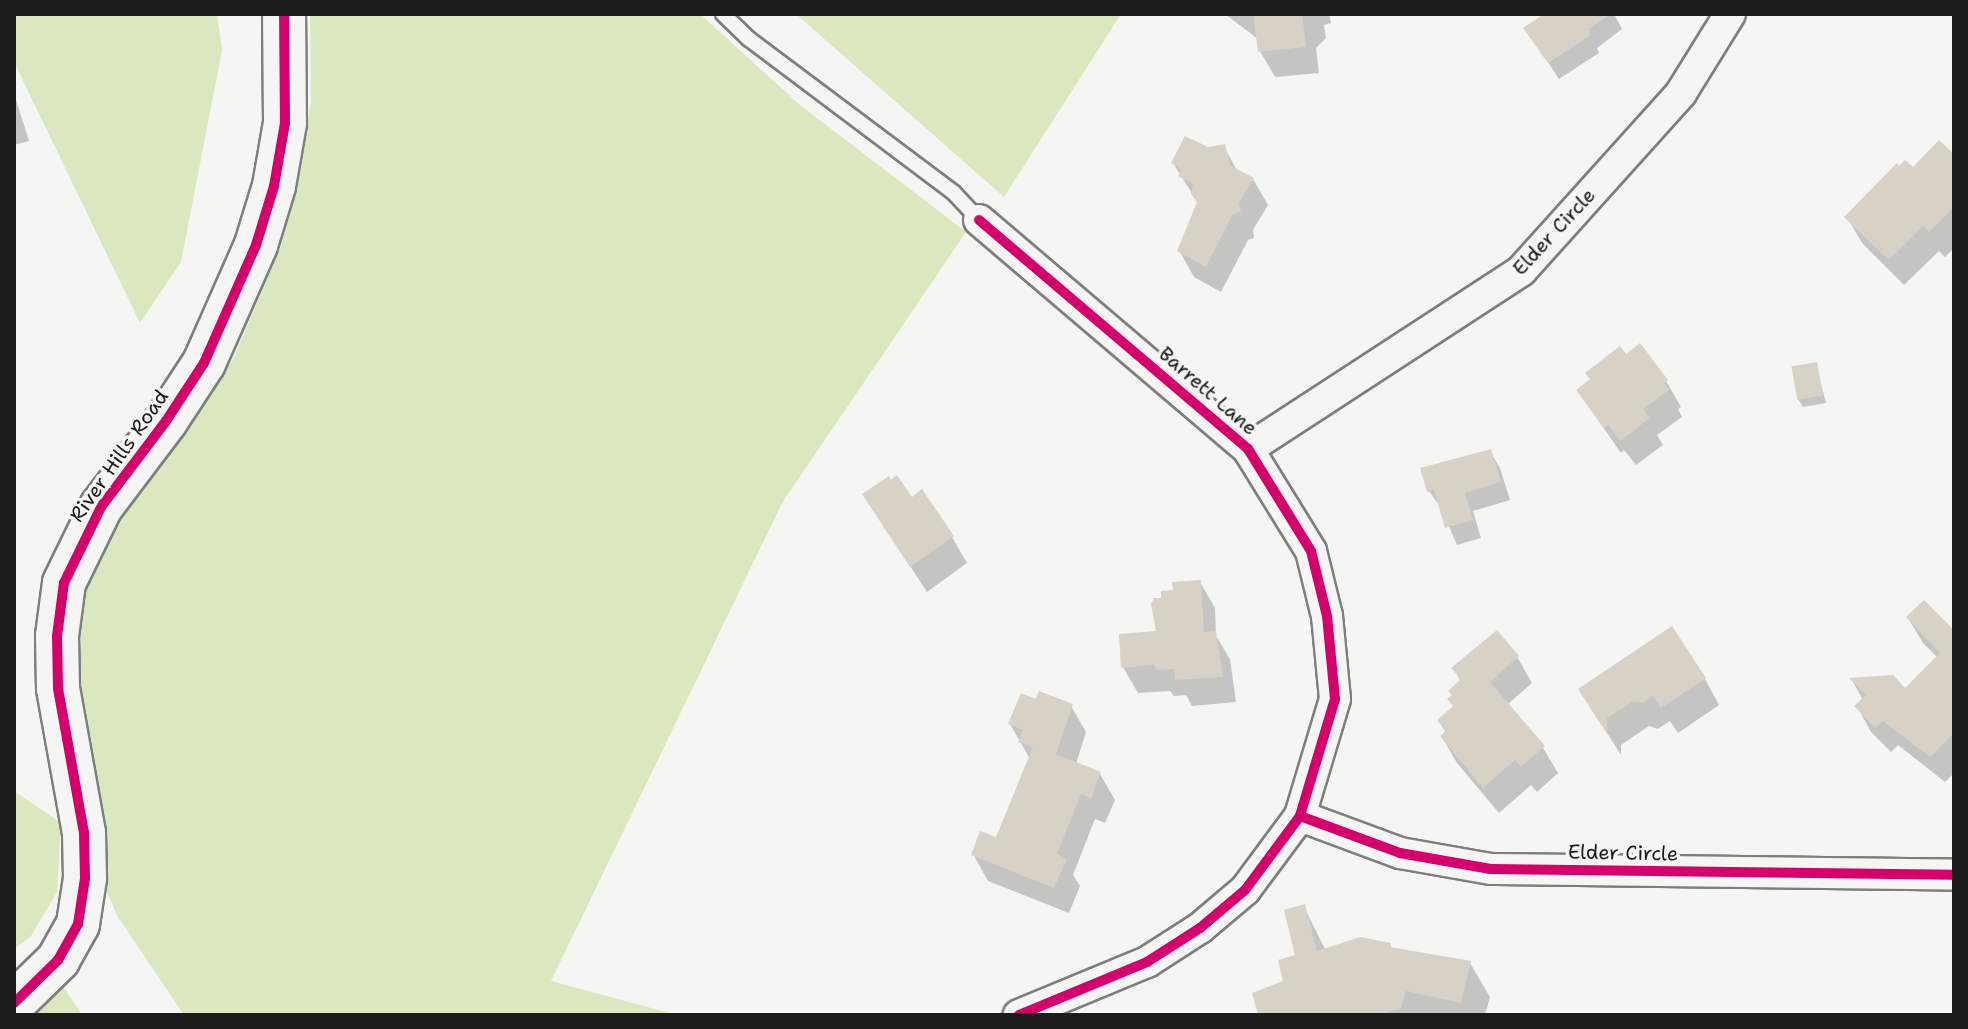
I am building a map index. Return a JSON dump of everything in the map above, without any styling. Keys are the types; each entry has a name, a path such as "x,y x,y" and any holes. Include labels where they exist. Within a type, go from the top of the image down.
{"street":[{"name":"River Hills Road","path":"14,1003 58,960 78,924 85,878 84,833 58,688 57,636 64,583 101,507 166,421 204,363 256,245 274,186 285,123 284,14"},
{"name":"Elder Circle","path":"1248,449 1521,271 1681,93 1730,14"},
{"name":"Barrett Lane","path":"979,220 1248,449 1311,551 1327,616 1335,699 1300,816 1245,890 1200,928 1147,962 1019,1015"},
{"name":"Elder Circle","path":"1300,816 1400,853 1491,869 1954,875"}],"lane":[{"path":"723,14 749,39 954,193 979,220"}],"green space":[{"path":"14,14 217,14 222,50 181,262 140,323 14,62"},
{"path":"310,14 700,14 800,105 966,232 782,503 551,981 677,1015 184,1015 118,917 99,875 74,624 92,567 139,479 232,362 282,244 311,103"},
{"path":"796,14 1121,14 1004,197"},
{"path":"14,791 61,823 57,892 31,936 14,949"},
{"path":"61,983 82,1015 24,1015"}],"building":[{"path":"1253,14 1302,14 1306,47 1258,52"},
{"path":"1544,14 1610,14 1588,30 1591,35 1548,63 1523,28"},
{"path":"1185,136 1208,147 1225,144 1231,166 1254,178 1239,203 1241,212 1233,214 1206,267 1177,251 1197,202 1191,194 1193,184 1178,176 1181,169 1171,163"},
{"path":"1939,140 1954,154 1954,207 1929,232 1923,226 1889,260 1844,217 1897,163 1899,166 1905,160 1913,167"},
{"path":"1640,343 1668,380 1664,383 1669,390 1643,409 1650,418 1620,441 1608,425 1604,428 1576,390 1590,379 1585,373 1620,346 1626,354"},
{"path":"1817,362 1823,395 1797,400 1791,367"},
{"path":"1491,449 1501,482 1465,493 1473,520 1445,528 1434,490 1427,492 1420,468"},
{"path":"897,475 912,497 922,489 954,536 910,567 862,494 889,476 891,480"},
{"path":"1201,580 1204,632 1216,631 1223,677 1175,680 1174,669 1157,670 1154,665 1121,668 1119,634 1156,631 1151,604 1154,598 1161,598 1161,591 1173,590 1172,582"},
{"path":"1924,600 1954,630 1954,733 1930,757 1883,721 1875,728 1854,706 1866,695 1849,678 1893,675 1905,688 1940,653 1906,617"},
{"path":"1672,626 1706,678 1661,708 1653,696 1643,703 1634,701 1607,718 1607,734 1578,689"},
{"path":"1497,630 1519,656 1490,682 1545,746 1521,767 1515,760 1483,788 1440,736 1446,731 1437,720 1453,706 1447,699 1452,695 1448,691 1461,679 1451,668"},
{"path":"1039,691 1073,704 1056,754 1101,772 1091,798 1081,794 1057,854 1067,859 1054,888 971,855 980,831 996,837 1033,747 1018,742 1023,730 1008,724 1021,693 1036,699"},
{"path":"1305,904 1317,951 1360,937 1391,943 1390,947 1471,961 1461,1003 1406,991 1401,1008 1381,1015 1258,1015 1252,993 1283,981 1278,960 1295,955 1284,910"}],"cycle path":[{"path":"14,1003 58,960 78,924 85,878 84,833 58,688 57,636 64,583 101,507 166,421 204,363 256,245 274,186 285,123 284,14"},
{"path":"979,220 1248,449 1311,551 1327,616 1335,699 1300,816 1245,890 1200,928 1147,962 1019,1015"},
{"path":"1300,816 1400,853 1491,869 1954,875"}]}
